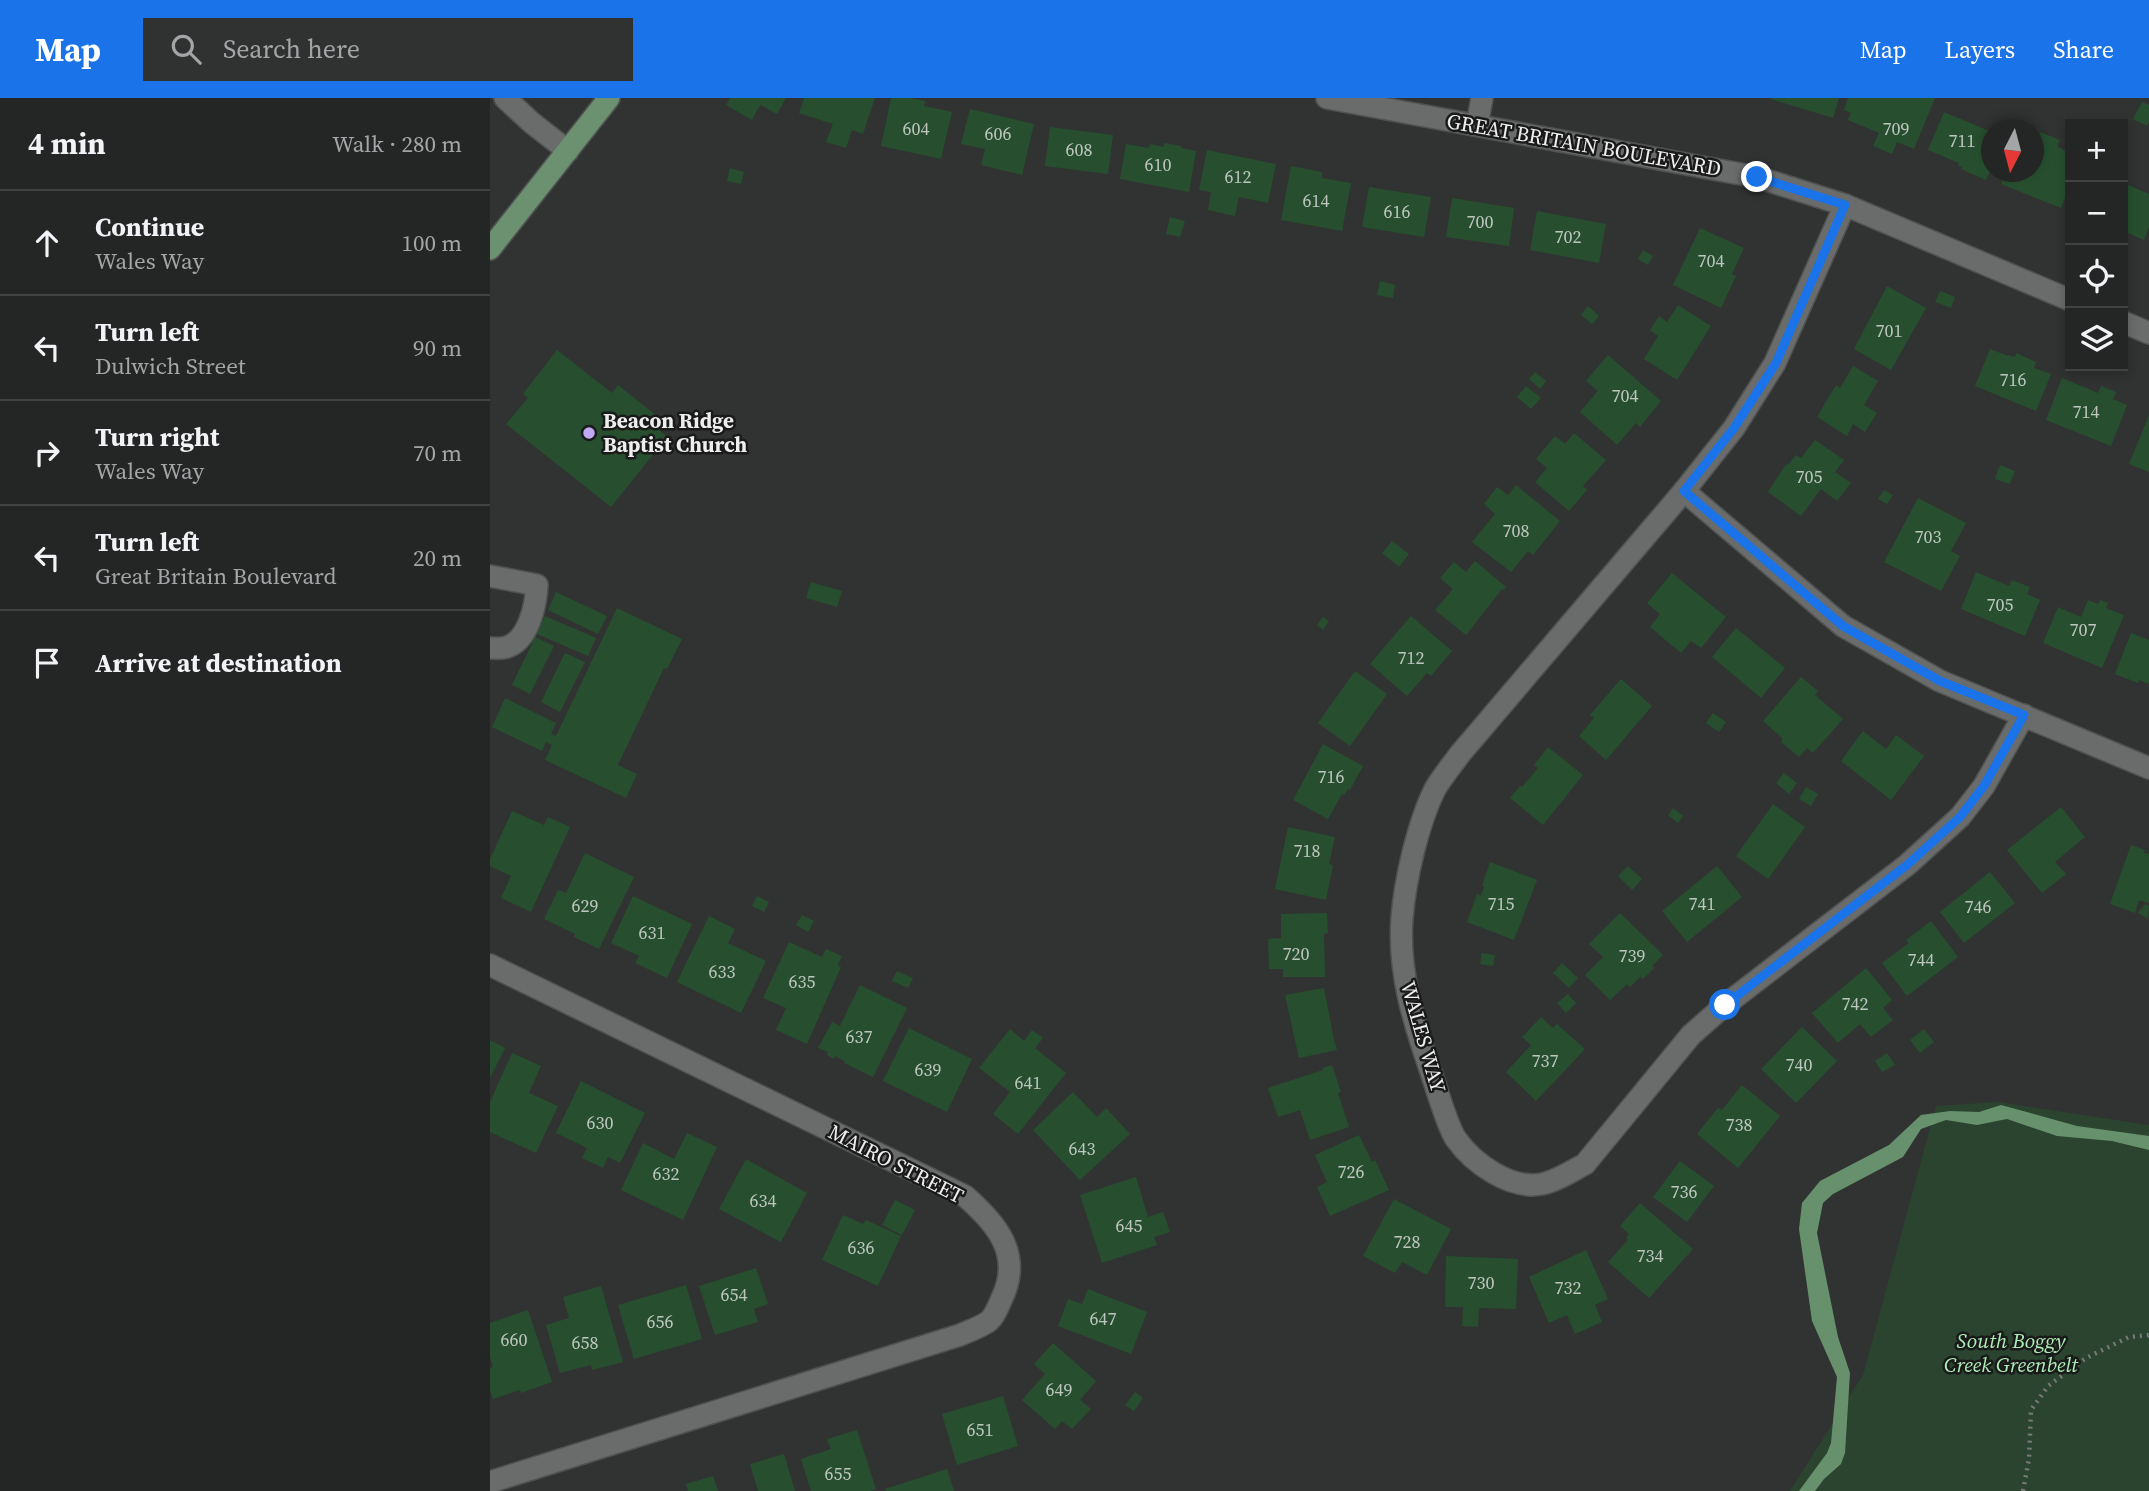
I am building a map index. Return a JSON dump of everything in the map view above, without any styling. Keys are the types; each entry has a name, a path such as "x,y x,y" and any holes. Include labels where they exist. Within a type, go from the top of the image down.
{"main road":[{"path":"490,249 609,98"}],"street":[{"path":"505,98 532,124 569,152"},
{"name":"GREAT BRITAIN BOULEVARD","path":"1327,98 1757,177 1845,205 2065,298"},
{"path":"1477,125 1482,98"},
{"name":"WALES WAY","path":"1845,205 1776,363 1734,428 1684,491 1460,754 1436,788 1407,883 1402,919 1402,955 1407,994 1417,1031 1455,1137 1475,1160 1495,1175 1520,1183 1540,1184 1586,1164 1692,1035 1725,1005 1907,865 1960,817 1984,786 2024,715"},
{"path":"2128,324 2149,333"},
{"path":"1684,491 1843,626 1940,681 2149,768"},
{"path":"490,576 537,585 536,605 522,635 507,647 490,648"},
{"name":"MAIRO STREET","path":"490,965 965,1196 986,1214 1001,1234 1009,1257 1009,1281 991,1320 960,1335 490,1482"}],"path":[{"path":"2023,1491 2029,1459 2031,1410 2048,1386 2086,1358 2130,1337 2149,1335"}],"green space":[{"name":"South Boggy Creek Greenbelt","path":"1998,1102 2149,1125 2149,1491 1790,1491 1863,1375 1936,1106"}],"shaded area":[{"path":"2001,1105 2077,1126 2149,1136 2149,1150 2112,1141 2057,1136 2007,1119 1977,1125 1946,1120 1921,1129 1903,1157 1833,1194 1823,1203 1817,1233 1838,1337 1850,1373 1845,1453 1841,1464 1815,1491 1799,1491 1827,1453 1831,1443 1837,1377 1812,1321 1799,1229 1802,1203 1820,1181 1889,1145 1921,1115 1950,1111 1979,1112"}],"building":[{"path":"730,98 786,98 777,114 760,105 752,120 726,105"},
{"path":"804,98 875,98 863,134 852,130 846,148 826,142 833,124 799,113"},
{"path":"891,98 925,101 924,106 952,112 941,159 881,146"},
{"path":"1771,98 1839,98 1833,118 1771,99"},
{"path":"1848,98 1935,98 1914,149 1897,142 1892,154 1873,146 1879,133 1848,120 1851,113 1844,110"},
{"path":"2142,102 2149,105 2147,126 2133,119"},
{"path":"970,109 1034,124 1022,175 981,165 985,149 961,144"},
{"path":"1944,112 1981,127 1981,178 1961,169 1959,163 1928,150"},
{"path":"1050,127 1113,135 1108,174 1045,166"},
{"path":"2044,134 2060,140 2057,146 2065,151 2065,198 2061,208 2001,184 2044,182"},
{"path":"1164,143 1196,151 1189,192 1120,179 1126,144 1149,148 1150,144 1164,147"},
{"path":"1207,150 1276,164 1268,203 1239,197 1235,216 1208,210 1211,192 1199,190"},
{"path":"1291,166 1322,172 1322,178 1351,183 1342,231 1281,220"},
{"path":"730,168 744,172 741,184 727,181"},
{"path":"2128,185 2149,194 2149,227 2144,240 2128,233"},
{"path":"1369,187 1431,197 1424,237 1362,227"},
{"path":"1452,198 1514,208 1509,246 1446,237"},
{"path":"1537,211 1606,224 1599,263 1530,250"},
{"path":"1170,217 1185,221 1180,237 1166,234"},
{"path":"1700,228 1744,248 1732,274 1736,276 1721,308 1673,285"},
{"path":"1643,250 1653,256 1648,265 1638,259"},
{"path":"1380,281 1395,285 1393,298 1377,295"},
{"path":"1887,286 1926,308 1891,370 1854,349"},
{"path":"1940,291 1955,297 1951,308 1935,302"},
{"path":"1678,305 1711,326 1677,380 1644,359 1658,336 1650,330 1659,316 1667,322"},
{"path":"1588,306 1599,316 1592,324 1581,315"},
{"path":"1990,349 2008,356 2015,357 2016,353 2036,362 2034,368 2051,374 2036,411 1975,386"},
{"name":"Beacon Ridge Baptist Church","path":"557,350 612,393 618,385 663,421 657,428 667,437 611,507 506,424 528,398 523,394"},
{"path":"1608,355 1661,401 1640,427 1636,423 1617,445 1580,412 1598,391 1586,381"},
{"path":"1853,366 1878,381 1864,405 1877,413 1865,432 1853,424 1847,436 1817,417 1836,385 1840,388"},
{"path":"1535,372 1546,381 1540,389 1529,379"},
{"path":"2062,378 2098,393 2101,386 2116,392 2113,399 2127,405 2111,446 2046,420"},
{"path":"1526,386 1541,398 1531,409 1517,397"},
{"path":"2149,415 2149,472 2129,464"},
{"path":"1574,433 1606,460 1583,486 1587,490 1569,511 1535,482 1547,468 1536,459 1555,436 1565,444"},
{"path":"1815,440 1844,460 1835,472 1851,483 1837,501 1821,489 1801,516 1768,492 1786,464 1796,455 1801,458"},
{"path":"2000,465 2015,471 2010,484 1995,479"},
{"path":"1516,485 1560,521 1533,555 1528,551 1511,572 1472,542 1495,514 1484,504 1497,487 1508,495"},
{"path":"1884,490 1893,495 1887,504 1878,499"},
{"path":"1918,498 1966,523 1951,551 1960,556 1941,591 1884,562"},
{"path":"1392,541 1409,554 1399,567 1382,553"},
{"path":"1475,561 1506,587 1466,635 1435,610 1453,589 1440,578 1454,562 1466,572"},
{"path":"1976,572 2009,586 2012,580 2030,587 2027,594 2040,600 2025,636 1961,609"},
{"path":"1672,573 1726,617 1701,648 1691,641 1681,653 1650,627 1660,614 1647,603"},
{"path":"811,582 842,591 837,607 806,598"},
{"path":"556,592 607,616 598,634 548,610"},
{"path":"2088,600 2098,604 2100,600 2108,603 2106,608 2124,615 2102,668 2043,643 2058,607 2081,617"},
{"path":"617,608 682,639 667,669 664,668 618,765 637,774 626,798 545,760 552,745 546,742 542,751 492,727 505,698 556,723 551,734 556,736"},
{"path":"545,616 596,638 588,656 537,634"},
{"path":"1411,616 1452,651 1431,676 1427,673 1407,696 1370,664"},
{"path":"1323,617 1329,621 1323,630 1317,625"},
{"path":"1736,628 1785,668 1761,698 1712,657"},
{"path":"2131,633 2149,640 2149,684 2139,680 2138,683 2115,674"},
{"path":"535,637 554,646 530,694 512,685"},
{"path":"565,653 585,662 560,712 541,702"},
{"path":"1355,671 1387,694 1350,746 1318,723"},
{"path":"1801,677 1818,691 1815,695 1843,719 1813,753 1807,748 1799,757 1781,742 1783,739 1763,721"},
{"path":"1621,679 1652,706 1606,760 1579,736 1594,718 1590,715"},
{"path":"1713,713 1726,722 1719,732 1706,723"},
{"path":"1863,731 1886,749 1896,735 1924,756 1891,800 1841,761"},
{"path":"1323,744 1363,766 1350,790 1342,794 1328,819 1293,800"},
{"path":"1548,747 1583,775 1543,825 1510,798 1538,768 1534,765"},
{"path":"1784,773 1797,783 1789,794 1776,783"},
{"path":"1806,787 1818,794 1811,806 1799,799"},
{"path":"1773,804 1805,827 1768,879 1736,856"},
{"path":"2061,807 2085,837 2055,862 2066,874 2042,893 2007,850"},
{"path":"1673,808 1683,816 1678,823 1668,815"},
{"path":"512,811 544,825 548,817 570,827 531,912 501,898 511,876 490,866 490,859"},
{"path":"1288,827 1335,837 1329,864 1333,865 1326,900 1275,889"},
{"path":"2131,845 2149,854 2149,903 2139,900 2135,913 2110,904"},
{"path":"585,853 634,877 599,949 544,919 558,890 566,893"},
{"path":"1490,862 1537,880 1514,940 1467,922 1477,894 1481,896"},
{"path":"1628,866 1642,879 1632,890 1618,876"},
{"path":"1717,866 1742,897 1687,942 1662,911"},
{"path":"1990,872 2015,903 1964,943 1940,912"},
{"path":"633,896 692,924 667,978 635,963 639,956 611,943"},
{"path":"757,896 769,902 764,912 752,906"},
{"path":"2145,904 2149,906 2148,919 2138,913"},
{"path":"1327,913 1328,933 1324,934 1325,977 1283,977 1283,969 1269,969 1268,939 1281,938 1281,914"},
{"path":"1620,913 1663,955 1643,979 1640,977 1630,987 1627,984 1610,1000 1585,975 1603,957 1589,944"},
{"path":"802,915 814,921 808,932 796,925"},
{"path":"709,916 735,929 728,943 766,961 741,1013 677,982"},
{"path":"1931,921 1958,957 1907,996 1882,963 1909,943 1906,940"},
{"path":"789,942 822,957 826,949 842,956 838,965 841,967 807,1044 776,1030 786,1008 763,998"},
{"path":"1482,953 1495,955 1493,966 1480,964"},
{"path":"1562,963 1578,978 1569,988 1553,973"},
{"path":"1866,968 1892,1000 1883,1008 1893,1020 1871,1037 1860,1024 1838,1043 1812,1013"},
{"path":"897,971 913,978 908,988 892,981"},
{"path":"860,985 907,1008 873,1077 835,1056 834,1059 827,1055 828,1052 818,1048 832,1022 840,1026"},
{"path":"1324,988 1337,1050 1299,1058 1285,995"},
{"path":"1568,994 1576,1003 1566,1013 1557,1003"},
{"path":"1541,1017 1553,1028 1557,1024 1585,1049 1536,1101 1506,1072 1531,1045 1522,1037"},
{"path":"1802,1027 1837,1061 1796,1103 1761,1069"},
{"path":"909,1028 972,1059 947,1112 883,1081"},
{"path":"1010,1029 1024,1041 1032,1030 1043,1038 1035,1048 1066,1073 1018,1134 993,1114 1010,1092 979,1068"},
{"path":"1924,1029 1934,1042 1920,1053 1910,1040"},
{"path":"490,1040 505,1048 490,1078"},
{"path":"512,1053 541,1066 529,1093 558,1106 536,1153 490,1132 490,1102"},
{"path":"1887,1053 1895,1065 1882,1072 1875,1061"},
{"path":"1332,1065 1349,1127 1310,1140 1300,1110 1278,1117 1268,1088"},
{"path":"581,1081 645,1113 620,1163 608,1157 603,1168 582,1158 587,1148 556,1133"},
{"path":"1742,1085 1780,1116 1738,1168 1697,1134 1718,1108 1722,1110"},
{"path":"1073,1092 1097,1117 1106,1108 1130,1134 1080,1180 1033,1130"},
{"path":"687,1133 717,1147 683,1220 621,1190 643,1143 674,1159"},
{"path":"1359,1135 1389,1190 1330,1216 1317,1187 1327,1182 1315,1155"},
{"path":"746,1159 807,1193 781,1242 719,1209"},
{"path":"1680,1161 1714,1186 1687,1222 1653,1197"},
{"path":"1136,1177 1148,1217 1163,1212 1170,1232 1154,1237 1157,1245 1102,1263 1080,1195"},
{"path":"1394,1199 1451,1229 1427,1275 1402,1262 1395,1273 1363,1256"},
{"path":"895,1200 915,1210 902,1235 882,1225"},
{"path":"1640,1203 1693,1249 1649,1298 1608,1262 1628,1240 1626,1238 1629,1234 1620,1226"},
{"path":"843,1215 863,1224 866,1220 901,1236 878,1286 822,1260"},
{"path":"1586,1250 1608,1299 1595,1305 1602,1322 1575,1334 1567,1315 1549,1323 1529,1277"},
{"path":"1446,1256 1518,1259 1516,1309 1479,1308 1478,1327 1462,1326 1463,1307 1445,1307"},
{"path":"756,1268 768,1304 754,1309 758,1322 715,1335 699,1286"},
{"path":"686,1285 702,1339 634,1359 618,1305"},
{"path":"601,1286 623,1362 592,1370 591,1365 560,1373 546,1325 569,1318 563,1297"},
{"path":"1088,1289 1147,1312 1131,1354 1058,1326 1068,1299 1082,1304"},
{"path":"528,1310 552,1382 493,1399 490,1390 490,1368 493,1367 490,1357 490,1323"},
{"path":"1053,1343 1096,1381 1080,1400 1091,1409 1072,1429 1062,1421 1055,1429 1022,1400 1045,1374 1034,1364"},
{"path":"1135,1392 1143,1398 1134,1411 1125,1405"},
{"path":"1003,1396 1018,1446 957,1465 942,1414"},
{"path":"857,1430 876,1489 811,1491 801,1459 831,1449 827,1439"},
{"path":"784,1454 795,1491 758,1491 750,1464"},
{"path":"947,1469 954,1491 885,1489"},
{"path":"713,1476 718,1491 688,1491 686,1484"}],"place":[{"name":"Beacon Ridge Baptist Church","path":"589,433"}],"route":[{"path":"1725,1005 1907,865 1960,817 1984,786 2024,715 1940,681 1843,626 1684,491 1734,428 1776,363 1845,205 1757,177"}]}
